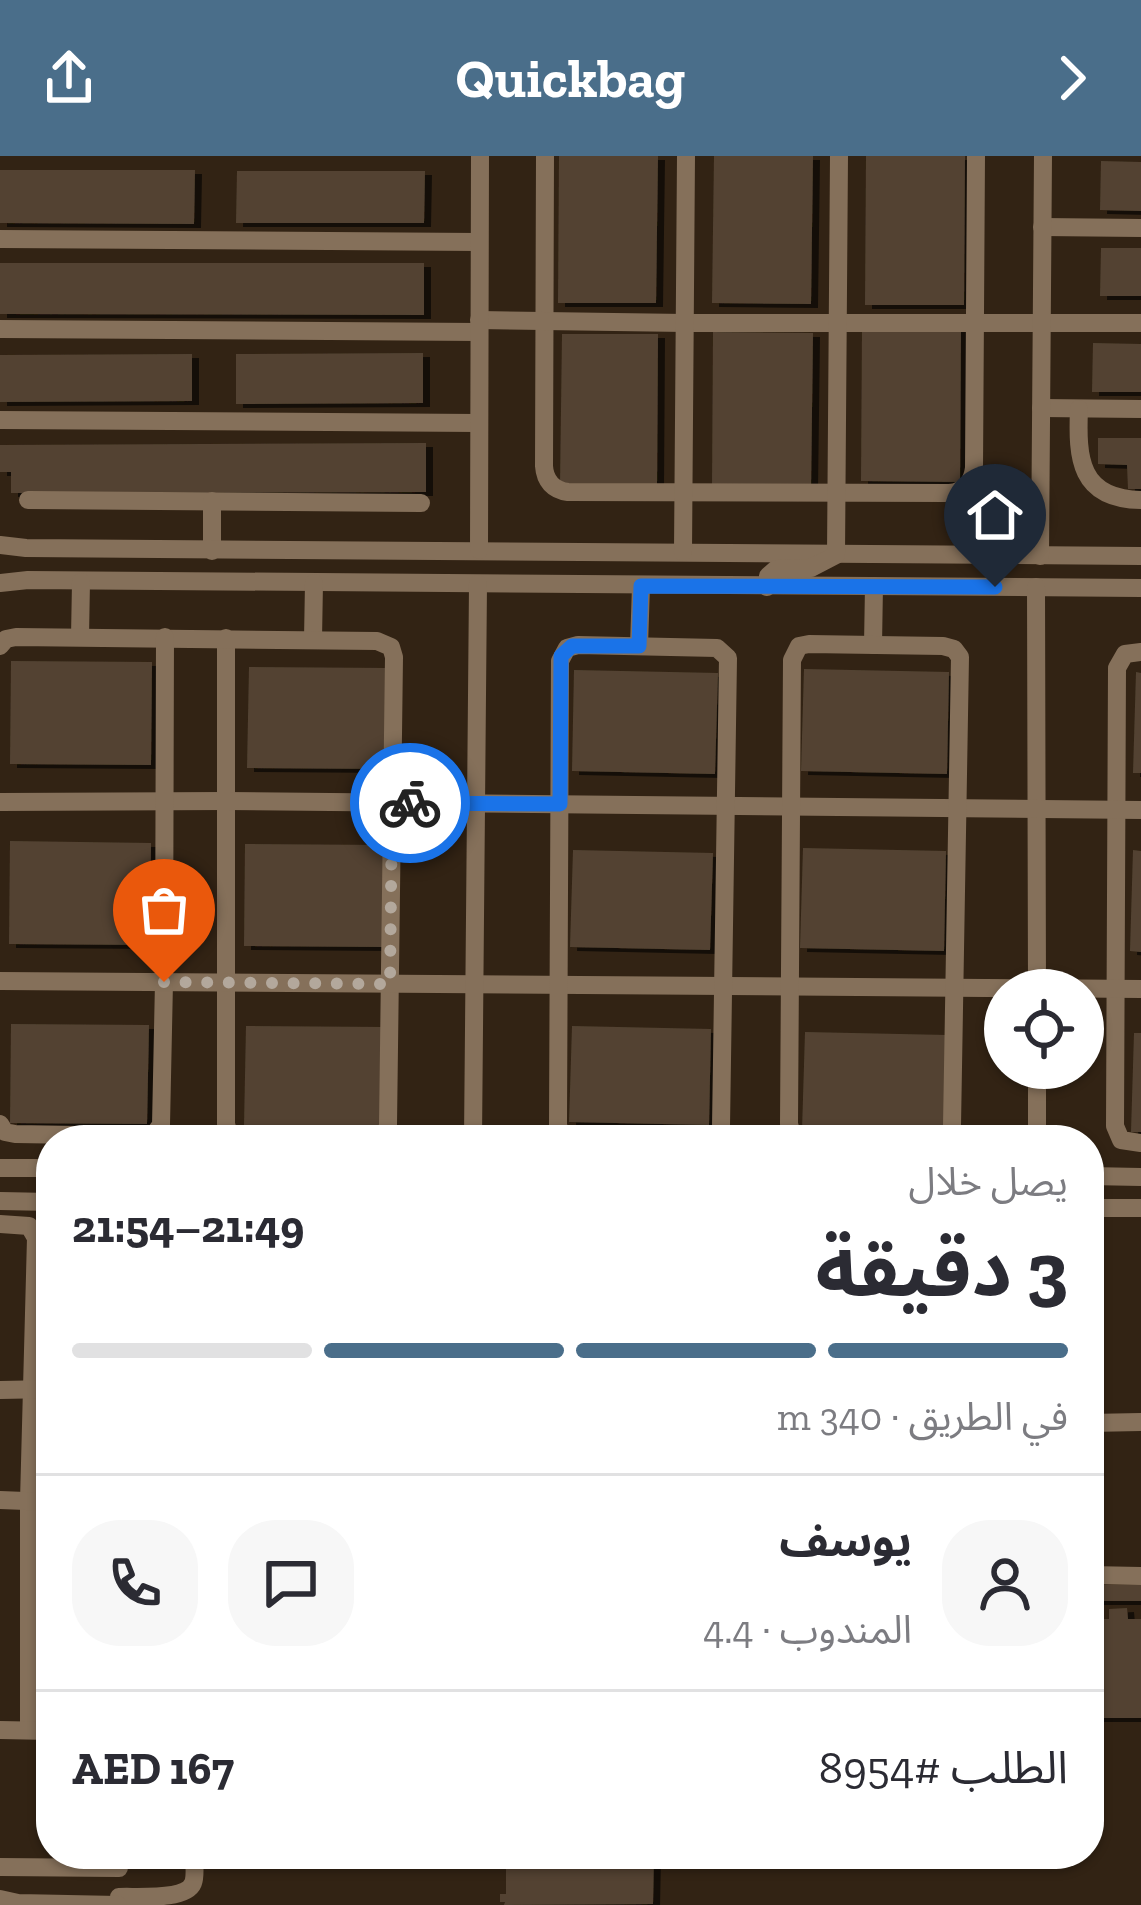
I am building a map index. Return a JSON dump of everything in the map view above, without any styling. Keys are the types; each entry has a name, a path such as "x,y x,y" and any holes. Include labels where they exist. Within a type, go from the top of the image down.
{"street":[{"path":"478,550 480,156"},
{"path":"545,156 544,466 553,487 568,492 950,493 970,483 974,468 976,156"},
{"path":"683,552 686,156"},
{"path":"836,555 838,156"},
{"path":"1040,556 1042,156"},
{"path":"1042,227 1141,228"},
{"path":"0,239 479,242"},
{"path":"0,329 478,326 545,321 1141,322"},
{"path":"1041,408 1141,410"},
{"path":"1079,409 1080,463 1088,477 1114,497 1141,500"},
{"path":"0,420 478,423"},
{"path":"28,500 422,503"},
{"path":"212,501 212,550"},
{"path":"0,545 1141,556"},
{"path":"767,586 768,576 776,569 811,568 836,555"},
{"path":"80,637 81,581"},
{"path":"0,583 1141,588"},
{"path":"313,639 314,583"},
{"path":"472,1125 478,584"},
{"path":"639,646 641,586"},
{"path":"873,645 874,586"},
{"path":"1036,587 1037,969"},
{"path":"0,646 11,637 313,639 382,642 394,652 388,1125"},
{"path":"160,1125 165,638"},
{"path":"226,638 226,1125"},
{"path":"789,1125 791,660 804,644 949,646 960,657 952,1125"},
{"path":"558,1125 561,656 572,646 717,648 728,658 721,1125"},
{"path":"1141,652 1124,654 1117,668 1115,989 1115,1131 1126,1142 1141,1143"},
{"path":"0,802 1141,810"},
{"path":"0,981 984,988"},
{"path":"1104,989 1141,989"},
{"path":"1036,1125 1037,1089"},
{"path":"0,1124 10,1134 36,1135"},
{"path":"0,1168 36,1168"},
{"path":"1104,1176 1141,1177"},
{"path":"0,1202 36,1202"},
{"path":"1104,1208 1141,1208"},
{"path":"0,1224 24,1225 35,1233 36,1259"},
{"path":"0,1390 36,1390"},
{"path":"1104,1423 1141,1422"},
{"path":"29,1730 29,1501 36,1436"},
{"path":"0,1500 36,1501"},
{"path":"1104,1576 1141,1576"},
{"path":"0,1730 36,1730"},
{"path":"0,1867 36,1865"},
{"path":"118,1902 119,1869"},
{"path":"10,1902 118,1902 177,1895 193,1883 193,1869"}],"building":[{"path":"559,156 658,156 656,303 558,303"},
{"path":"714,156 813,156 811,304 712,303"},
{"path":"866,156 965,156 964,305 865,305"},
{"path":"1101,161 1141,162 1141,211 1100,210"},
{"path":"0,170 195,170 194,224 0,223"},
{"path":"237,171 425,171 424,223 236,223"},
{"path":"1101,248 1141,248 1141,296 1100,296"},
{"path":"0,263 424,263 424,315 0,314"},
{"path":"862,327 961,328 960,482 861,481"},
{"path":"713,332 813,333 811,487 712,487"},
{"path":"562,334 658,334 657,486 560,485"},
{"path":"1093,343 1141,344 1141,392 1092,392"},
{"path":"423,353 423,403 236,404 236,354"},
{"path":"192,354 192,401 0,402 0,355"},
{"path":"1098,438 1141,438 1141,489 1128,489 1127,465 1098,464"},
{"path":"426,443 426,492 11,493 11,472 0,472 0,445"},
{"path":"11,661 152,662 151,765 10,764"},
{"path":"249,667 388,668 387,769 247,768"},
{"path":"804,669 949,672 947,774 801,771"},
{"path":"574,670 718,673 715,774 572,771"},
{"path":"1136,672 1141,673 1141,773 1133,773"},
{"path":"10,841 151,843 150,945 9,944"},
{"path":"245,844 385,845 383,947 244,946"},
{"path":"803,848 946,851 944,951 800,948"},
{"path":"573,850 713,853 710,950 570,947"},
{"path":"1133,850 1141,851 1141,952 1130,951"},
{"path":"11,1024 149,1025 147,1124 10,1123"},
{"path":"246,1026 384,1027 383,1125 244,1125"},
{"path":"572,1026 711,1029 709,1125 569,1122"},
{"path":"805,1032 947,1035 944,1125 802,1125"},
{"path":"1134,1033 1141,1033 1141,1132 1131,1132"},
{"path":"1104,1585 1141,1585 1141,1601 1104,1601"},
{"path":"1127,1608 1128,1619 1141,1619 1141,1718 1104,1718 1104,1619 1109,1619 1109,1609"},
{"path":"506,1869 654,1869 653,1904 504,1905 500,1894 506,1894"}],"way so far":[{"path":"164,982 390,984 392,802 410,803"}],"route":[{"path":"410,803 560,804 561,656 572,646 639,646 641,586 995,587"}]}
